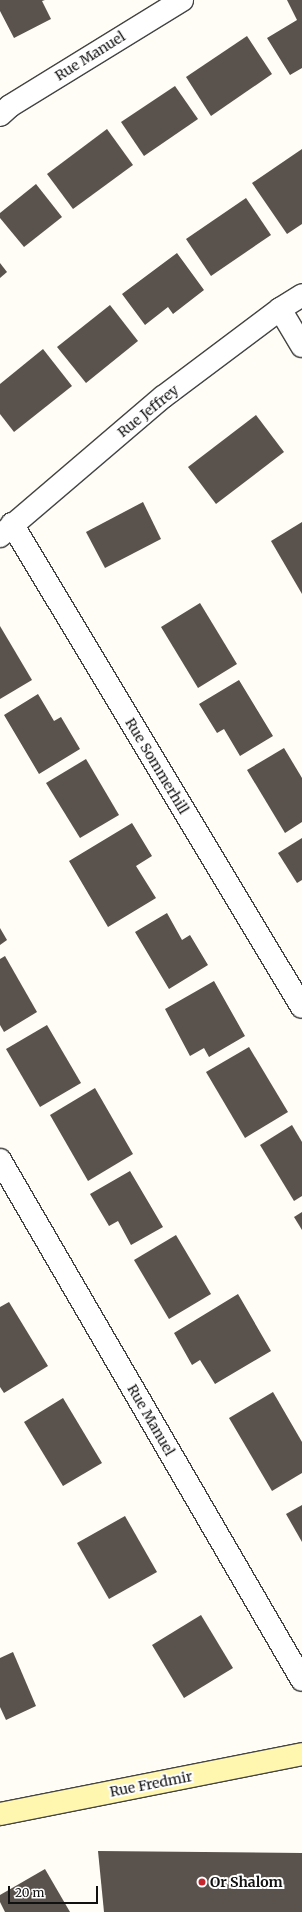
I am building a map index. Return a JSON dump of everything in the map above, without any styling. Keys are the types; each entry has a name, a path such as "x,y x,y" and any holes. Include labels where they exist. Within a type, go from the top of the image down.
{"street":[{"name":"Rue Manuel","path":"3,105 182,0"},
{"name":"Rue Jeffrey","path":"6,530 163,397 280,309 302,295"},
{"path":"280,309 302,346"},
{"name":"Rue Sommerhill","path":"6,530 302,1007"},
{"name":"Rue Manuel","path":"0,1160 302,1680"},
{"name":"Rue Fredmir","path":"0,1814 302,1754"}],"building":[{"path":"0,0 45,0 42,1 51,19 14,38 0,11"},
{"path":"287,0 302,0 302,68 290,75 267,38 297,20"},
{"path":"247,36 272,74 211,116 186,77"},
{"path":"175,86 198,119 144,156 121,122"},
{"path":"107,129 133,165 73,209 47,174"},
{"path":"302,149 302,224 287,234 252,183"},
{"path":"36,184 62,217 24,247 0,218 0,213"},
{"path":"246,198 271,235 211,276 186,239"},
{"path":"177,253 204,290 173,314 168,307 145,325 122,294"},
{"path":"0,263 7,272 0,278"},
{"path":"110,305 138,341 86,383 57,347"},
{"path":"43,349 72,386 14,432 0,414 0,384"},
{"path":"256,415 284,452 216,504 188,467"},
{"path":"143,502 161,539 105,568 86,532"},
{"path":"302,522 302,594 271,541"},
{"path":"200,603 237,664 198,688 161,627"},
{"path":"0,626 32,680 0,699"},
{"path":"239,680 273,736 240,756 224,729 217,733 199,704"},
{"path":"38,694 54,721 61,717 80,749 39,774 4,715"},
{"path":"284,748 302,778 302,822 285,833 247,770"},
{"path":"86,759 119,815 80,838 46,783"},
{"path":"132,823 152,856 136,866 156,898 108,927 69,861"},
{"path":"302,838 302,880 297,883 278,853"},
{"path":"167,913 182,940 190,935 208,965 169,989 135,932"},
{"path":"0,928 7,940 0,945"},
{"path":"5,956 37,1012 4,1032 0,1025 0,959"},
{"path":"214,981 245,1036 209,1057 204,1048 190,1056 165,1009"},
{"path":"47,1025 81,1083 40,1107 6,1049"},
{"path":"249,1047 288,1112 245,1138 206,1072"},
{"path":"95,1088 133,1154 88,1181 50,1115"},
{"path":"292,1125 302,1142 302,1196 294,1201 260,1145"},
{"path":"130,1171 163,1227 131,1245 118,1221 109,1226 90,1194"},
{"path":"302,1212 302,1230 294,1217"},
{"path":"176,1235 211,1294 169,1319 134,1260"},
{"path":"238,1294 271,1351 215,1384 200,1360 192,1365 174,1333"},
{"path":"9,1302 48,1366 4,1393 0,1387 0,1307"},
{"path":"273,1392 302,1442 302,1473 272,1491 229,1418"},
{"path":"63,1398 102,1463 63,1486 24,1422"},
{"path":"302,1505 302,1542 286,1514"},
{"path":"125,1516 157,1572 109,1599 77,1543"},
{"path":"201,1615 233,1668 184,1698 152,1645"},
{"path":"13,1652 36,1706 6,1720 0,1707 0,1658"},
{"name":"Or Shalom","path":"98,1851 302,1853 302,1912 104,1912"},
{"path":"45,1869 70,1912 5,1912 0,1902 0,1895"}],"place":[{"name":"Or Shalom","path":"202,1882"}]}
